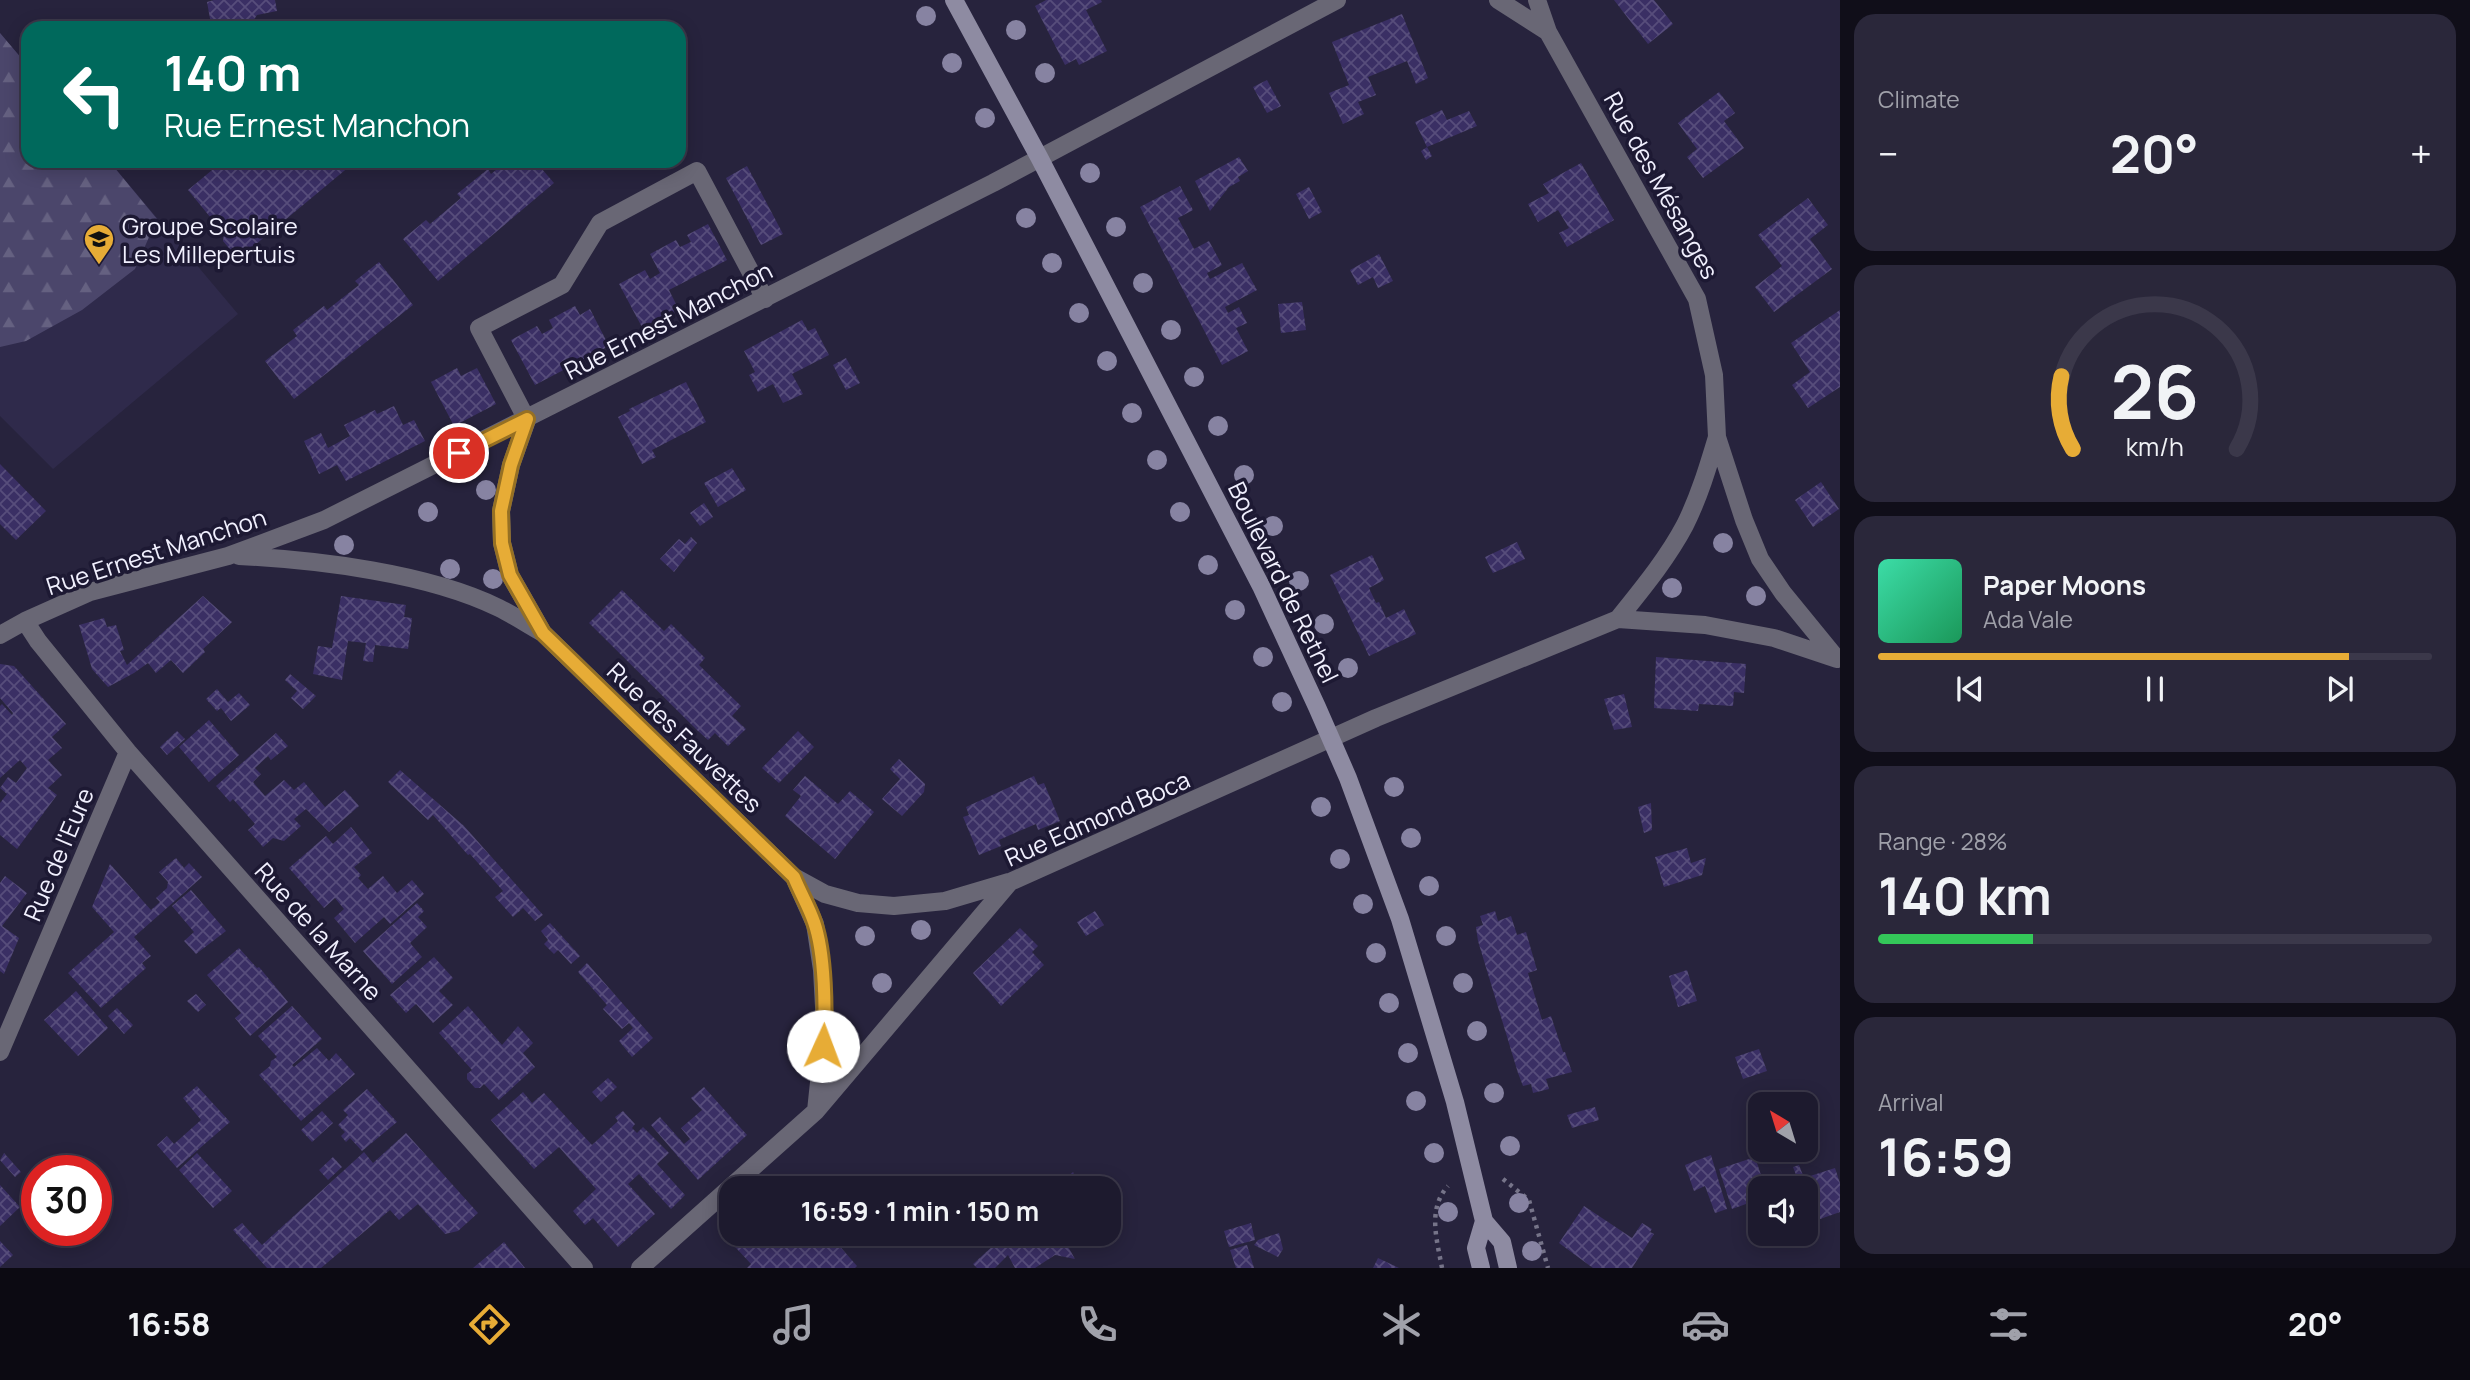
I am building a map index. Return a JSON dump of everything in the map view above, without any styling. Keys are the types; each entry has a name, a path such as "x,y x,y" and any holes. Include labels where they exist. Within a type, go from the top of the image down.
{"main road":[{"name":"Boulevard de Rethel","path":"954,0 1039,157 1261,586 1331,739 1400,919 1451,1089 1484,1221 1502,1242 1508,1268"},
{"name":"Boulevard de Rethel","path":"1481,1268 1476,1248 1484,1221"}],"street":[{"name":"Rue Ernest Manchon","path":"0,635 90,592 228,556 324,520 993,183 1338,0"},
{"path":"1498,0 1548,32"},
{"name":"Rue des Mésanges","path":"1537,0 1548,32 1697,299 1714,375 1717,437 1744,520 1760,559 1783,593 1839,660"},
{"path":"527,419 480,328 562,285 600,223 697,171 765,299"},
{"name":"Rue des Fauvettes","path":"527,419 511,465 501,511 502,543 510,575 543,633"},
{"name":"Rue Edmond Boca","path":"1618,619 1656,571 1685,526 1704,480 1717,437"},
{"name":"Rue des Fauvettes","path":"228,556 299,559 386,574 450,589 499,607 543,633 794,877 825,894 858,903 894,906 945,901 1010,882"},
{"name":"Rue Edmond Boca","path":"640,1268 816,1111 1010,882 1331,739 1618,619 1705,625 1774,638 1839,660"},
{"name":"Rue de la Marne","path":"25,621 38,642 128,752 584,1268"},
{"name":"Rue de l'Eure","path":"0,1052 128,752"},
{"name":"Rue des Fauvettes","path":"794,877 815,923 822,970 825,1025 816,1111"}],"path":[{"path":"1442,1268 1435,1226 1437,1200 1469,1163 1503,1180 1529,1200 1548,1268"}],"shaded area":[{"name":"Groupe Scolaire Les Millepertuis","path":"0,33 21,58 21,168 115,168 238,314 53,469 0,416"}],"green space":[{"path":"0,33 21,58 21,168 115,168 157,219 135,269 82,310 26,341 0,347"}],"building":[{"path":"275,0 277,11 257,15 253,21 210,21 207,2"},
{"path":"1046,0 1101,0 1102,2 1086,10 1107,51 1079,65 1076,59 1065,65 1035,6"},
{"path":"1614,0 1654,0 1673,24 1648,44"},
{"path":"1402,14 1428,78 1416,84 1407,61 1368,77 1376,95 1358,102 1364,114 1343,124 1329,93 1349,85 1332,42"},
{"path":"1267,80 1281,106 1267,113 1253,87"},
{"path":"1719,92 1735,113 1724,121 1744,148 1703,178 1687,157 1697,149 1678,123"},
{"path":"1442,110 1447,120 1469,111 1477,126 1427,147 1415,122"},
{"path":"1427,147 1432,156 1426,160 1421,151"},
{"path":"1239,157 1248,171 1238,177 1240,181 1229,187 1210,211 1195,181"},
{"path":"1581,163 1614,220 1567,247 1559,233 1569,228 1558,210 1538,222 1528,204 1549,193 1543,184"},
{"path":"747,166 783,234 761,245 726,178"},
{"path":"215,168 348,168 238,259 223,241 224,234 188,190"},
{"path":"498,168 541,168 554,183 438,281 403,239 426,220 430,224 461,198 457,194 488,169 491,174"},
{"path":"1180,186 1193,210 1178,218 1194,249 1209,241 1222,265 1207,273 1210,279 1242,263 1257,290 1225,307 1228,313 1239,307 1247,323 1236,328 1248,351 1222,365 1140,207"},
{"path":"1309,187 1322,212 1309,219 1296,194"},
{"path":"1808,198 1828,225 1810,239 1832,269 1774,312 1755,287 1782,266 1758,235"},
{"path":"708,224 727,260 669,290 679,310 643,329 619,284 645,270 650,279 660,273 650,254 676,240 680,247 691,242 687,235"},
{"path":"1379,254 1393,281 1378,288 1373,277 1358,285 1350,270"},
{"path":"379,262 413,305 294,399 265,361 297,336 293,330 324,306 327,310 359,285 355,281"},
{"path":"1302,302 1306,330 1281,333 1278,304"},
{"path":"575,306 580,315 590,309 609,346 535,385 511,340 537,326 542,334 553,328 549,320"},
{"path":"1840,310 1840,387 1808,408 1792,385 1810,372 1791,343"},
{"path":"802,320 808,331 815,328 829,355 792,374 803,394 783,403 773,384 758,392 749,375 755,372 744,351"},
{"path":"846,358 860,383 846,390 833,365"},
{"path":"457,368 461,376 477,368 496,404 454,426 431,382"},
{"path":"686,382 706,422 652,450 656,457 642,464 618,417"},
{"path":"394,406 403,425 414,420 425,441 346,481 337,465 319,474 304,441 321,433 328,448 350,436 344,425 375,410 377,414"},
{"path":"0,464 46,511 16,540 0,524"},
{"path":"732,468 746,490 718,507 704,483"},
{"path":"1821,482 1839,509 1813,527 1795,500"},
{"path":"704,503 713,517 700,526 690,513"},
{"path":"691,537 697,543 674,572 660,559 679,539 685,544"},
{"path":"1517,542 1525,559 1493,573 1485,557"},
{"path":"1372,555 1384,580 1369,588 1376,603 1379,602 1386,618 1404,609 1416,634 1369,656 1330,575"},
{"path":"622,590 664,631 671,624 705,658 699,665 741,706 732,716 746,729 728,746 715,733 708,740 589,623"},
{"path":"203,596 232,622 203,649 205,652 183,673 171,660 156,673 148,663 108,687 92,669 79,625 104,618 107,627 116,625 124,650 120,651 127,665"},
{"path":"341,596 406,605 404,617 412,618 408,649 375,645 373,662 363,661 366,643 348,641 342,680 313,674 318,646 332,648"},
{"path":"1656,657 1746,664 1744,693 1734,692 1733,706 1699,704 1698,711 1654,708"},
{"path":"0,664 14,666 66,724 52,737 62,748 48,760 62,775 48,788 57,795 17,849 0,835 0,803 7,794 0,788 8,777 16,783 27,768 20,760 0,778 0,706 2,704 12,715 13,713 0,698"},
{"path":"290,674 316,696 303,709 291,698 297,691 285,680"},
{"path":"217,689 228,702 239,693 250,705 231,721 221,708 217,711 206,699"},
{"path":"1624,694 1632,727 1614,730 1604,699"},
{"path":"209,720 239,755 209,782 179,747"},
{"path":"177,731 185,739 167,755 160,747"},
{"path":"798,731 814,747 779,783 762,768"},
{"path":"276,733 288,746 271,760 268,756 255,768 261,774 253,782 265,796 284,780 294,790 304,782 325,807 345,790 359,806 329,832 306,809 294,819 301,826 284,841 273,838 263,847 248,830 255,824 233,799 230,802 216,786"},
{"path":"899,759 925,784 924,792 902,816 882,799 900,779 890,769"},
{"path":"400,770 464,826 543,915 535,921 523,908 513,917 495,897 503,891 470,854 468,855 433,815 428,820 388,782"},
{"path":"805,776 838,804 850,791 874,812 835,859 785,816 801,796 793,790"},
{"path":"1034,776 1038,785 1044,783 1060,821 1038,830 1036,824 999,840 1001,846 979,855 963,817 969,815 966,807"},
{"path":"1651,803 1652,830 1644,833 1638,807"},
{"path":"351,827 372,853 354,867 361,875 358,878 368,889 383,876 397,893 412,880 424,894 390,924 384,917 355,943 334,918 344,909 335,898 324,908 289,868 326,836 333,844"},
{"path":"1687,848 1691,863 1706,858 1702,875 1664,887 1655,857"},
{"path":"176,858 184,868 189,863 202,877 134,937 151,956 142,963 146,968 101,1008 68,973 114,932 92,907 110,864 151,910 160,902 156,898 167,888 168,882 159,872"},
{"path":"5,876 27,893 2,926 19,938 4,974 0,971 0,883"},
{"path":"191,890 226,931 196,954 184,941 194,932 172,906"},
{"path":"417,903 424,911 418,917 427,927 410,943 422,957 392,984 363,951"},
{"path":"1095,911 1104,925 1086,936 1077,922"},
{"path":"1495,911 1498,921 1511,916 1517,935 1526,932 1537,970 1528,973 1542,1020 1551,1016 1572,1072 1546,1079 1549,1089 1533,1093 1531,1084 1523,1086 1518,1073 1476,927 1483,925 1480,916"},
{"path":"550,923 580,956 571,964 558,950 554,954 544,944 548,940 541,931"},
{"path":"1020,928 1038,946 1032,952 1044,965 1001,1006 973,973"},
{"path":"239,948 288,1002 250,1036 235,1018 241,1013 207,975"},
{"path":"434,957 453,978 439,991 453,1005 433,1023 416,1004 406,1013 390,995"},
{"path":"587,963 653,1038 632,1057 619,1041 633,1028 629,1023 622,1029 603,1009 607,1005 578,972"},
{"path":"1687,970 1697,1001 1678,1007 1669,976"},
{"path":"76,991 108,1028 78,1056 44,1020"},
{"path":"196,994 206,1005 198,1012 187,1001"},
{"path":"292,1006 322,1039 292,1065 294,1067 317,1048 329,1061 336,1053 355,1074 301,1121 259,1075 277,1057 258,1036"},
{"path":"468,1006 502,1045 518,1026 533,1043 523,1053 535,1067 499,1100 484,1084 475,1088 467,1079 467,1074 472,1070 439,1033"},
{"path":"117,1008 133,1025 124,1034 108,1016"},
{"path":"1759,1049 1767,1071 1743,1079 1735,1057"},
{"path":"608,1078 617,1087 601,1102 592,1092"},
{"path":"197,1086 230,1122 177,1168 157,1145 167,1136 174,1144 201,1120 183,1098"},
{"path":"704,1087 747,1135 698,1180 651,1125 660,1117 684,1144 690,1139 681,1128 702,1110 691,1098"},
{"path":"367,1089 397,1122 362,1151 350,1138 346,1142 341,1136 345,1132 338,1125 348,1115 343,1110"},
{"path":"523,1092 532,1103 544,1093 592,1145 618,1121 615,1117 623,1111 635,1124 632,1128 637,1133 643,1127 669,1153 657,1164 685,1195 671,1209 639,1174 628,1184 655,1214 618,1247 593,1218 585,1225 573,1211 596,1189 559,1147 534,1169 491,1120"},
{"path":"1595,1107 1599,1120 1572,1128 1567,1115"},
{"path":"322,1111 333,1123 312,1142 301,1130"},
{"path":"406,1133 478,1213 458,1231 445,1234 418,1204 399,1220 390,1210 321,1268 267,1268 233,1230 242,1223 262,1245 364,1152 373,1163"},
{"path":"4,1153 21,1172 15,1177 0,1160"},
{"path":"197,1153 232,1191 213,1208 179,1170"},
{"path":"1711,1155 1727,1209 1715,1213 1705,1186 1694,1191 1685,1165"},
{"path":"333,1157 342,1167 328,1180 319,1170"},
{"path":"1748,1159 1748,1162 1757,1162 1761,1176 1748,1176 1748,1203 1732,1209 1719,1169"},
{"path":"1799,1165 1803,1176 1796,1176 1793,1167"},
{"path":"1835,1168 1840,1183 1840,1212 1818,1220 1818,1176 1810,1176"},
{"path":"0,1185 20,1207 0,1226"},
{"path":"1584,1206 1632,1238 1642,1223 1652,1229 1650,1232 1654,1234 1632,1268 1593,1268 1559,1243"},
{"path":"1251,1223 1255,1240 1229,1247 1224,1231"},
{"path":"1279,1233 1283,1249 1278,1257 1254,1245 1258,1240"},
{"path":"0,1241 13,1255 0,1267"},
{"path":"504,1242 525,1268 473,1268"},
{"path":"1247,1245 1254,1268 1236,1268 1230,1250"},
{"path":"734,1246 840,1246 857,1266 747,1268 751,1264"},
{"path":"993,1246 1068,1246 1075,1259 1055,1255 1035,1268 1015,1268 1008,1255 995,1268 977,1268 973,1264"},
{"path":"1378,1258 1399,1268 1373,1268"}],"place":[{"name":"Groupe Scolaire Les Millepertuis","path":"99,266"}],"route":[{"path":"459,453 527,419 511,465 501,511 502,543 510,575 543,633 794,877 815,923 822,970 825,1025 823,1046"}]}
